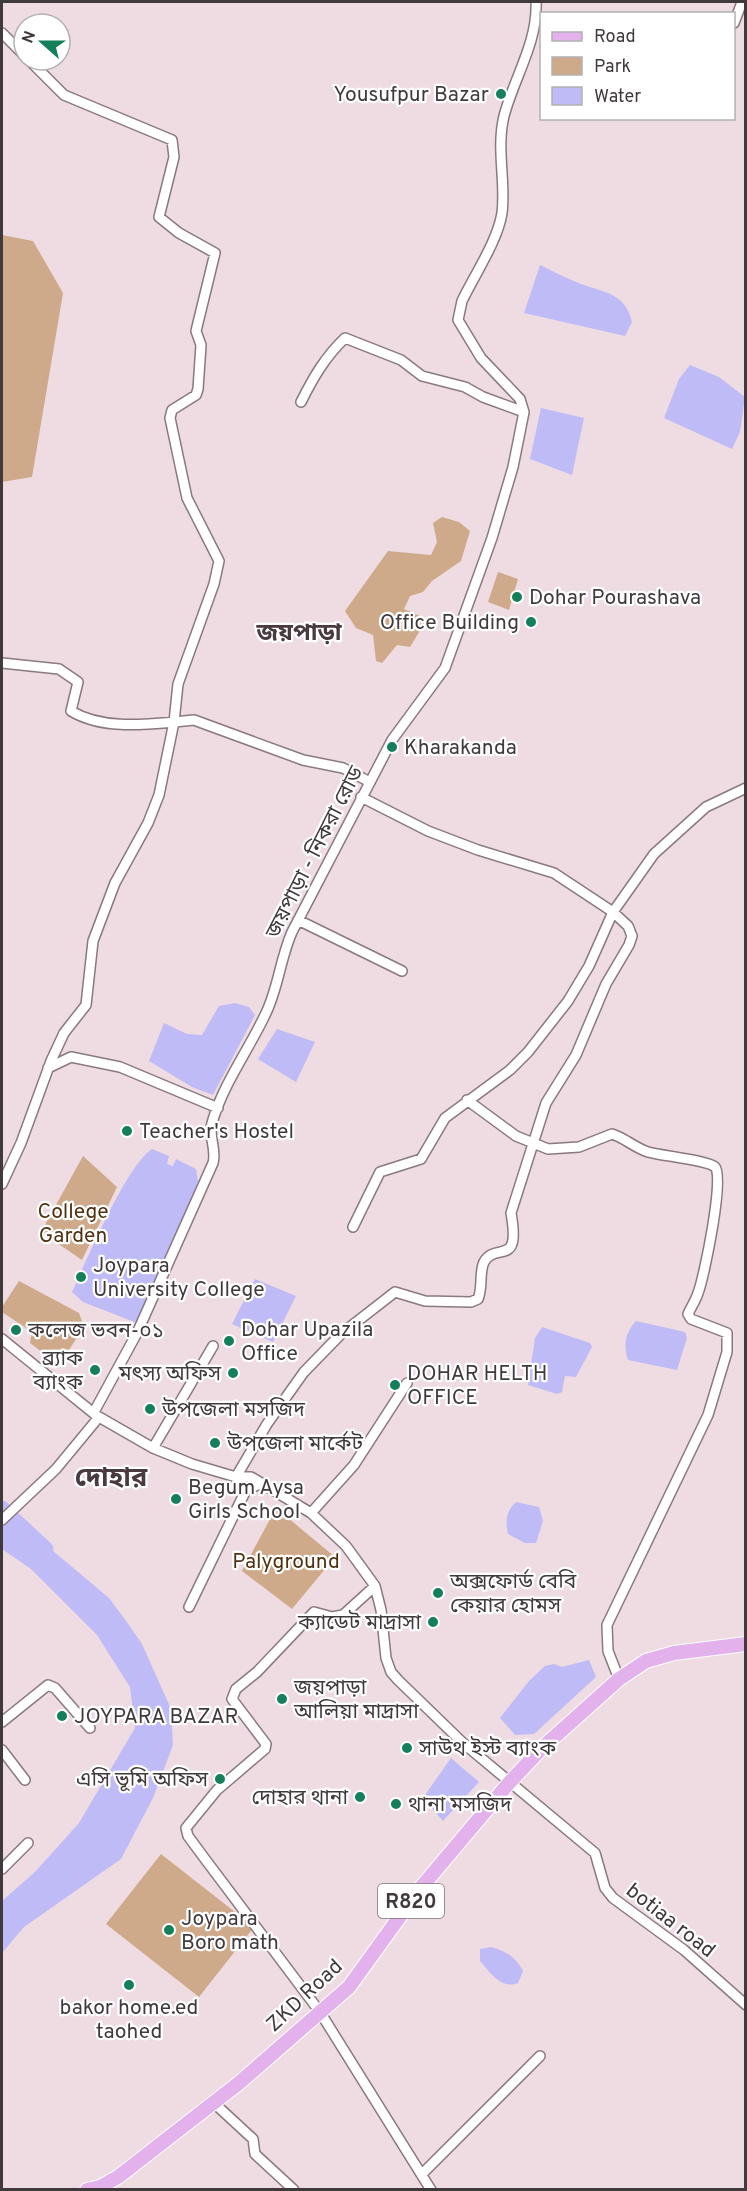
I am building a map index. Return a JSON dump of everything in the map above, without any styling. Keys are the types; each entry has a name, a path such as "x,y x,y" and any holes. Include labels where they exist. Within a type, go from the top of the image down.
{"main road":[{"name":"ZKD Road","path":"87,2190 118,2177 213,2103 349,1987 419,1890 509,1783 541,1749 619,1679 646,1661 674,1653 746,1644"}],"street":[{"path":"524,412 520,399 481,358 458,320 462,301 502,215 500,138 504,116 539,19 536,2"},
{"path":"735,20 742,2"},
{"path":"2,1184 21,1143 48,1068 64,1033 86,1005 93,942 115,883 148,823 159,795 169,756 178,684 214,584 219,561 187,498 170,418 172,410 196,395 198,389 201,345 196,331 215,253 179,233 159,217 174,157 172,140 64,94 41,72"},
{"path":"302,402 325,360 345,338 401,360 422,376 465,387 483,397 524,412"},
{"name":"জয়পাড়া - নিকরা রোড","path":"2,1520 56,1469 97,1415 137,1333 213,1163 216,1152 211,1127 242,1053 265,1016 282,955 298,920 392,740 445,668 492,538 513,467 524,412"},
{"path":"2,663 59,669 78,682 71,711 80,716 115,724 194,720 303,760 343,768 370,782"},
{"path":"353,1227 380,1172 421,1159 445,1118 510,1070 528,1052 568,1001 586,972 613,912 654,854 706,807 746,788"},
{"path":"236,1477 267,1424 304,1372 341,1334 390,1293 401,1293 425,1301 471,1302 478,1299 483,1264 487,1258 506,1252 512,1247 514,1231 511,1213 546,1103 576,1055 606,984 632,936 628,926 613,912 554,873 437,835 361,797"},
{"path":"298,920 402,971"},
{"path":"48,1068 71,1057 120,1067 218,1108"},
{"path":"467,1100 516,1136 548,1149 579,1147 612,1134 647,1152 704,1163 715,1167 719,1172 716,1204 704,1270 698,1293 688,1314 691,1319 727,1333 727,1352 708,1415 607,1625 608,1651 619,1679"},
{"path":"2,1339 97,1415 153,1448 192,1464 236,1477 246,1475 311,1513 346,1546 375,1586 343,1615 332,1617 314,1612 232,1694 231,1699 266,1744 265,1749 203,1803 186,1828 188,1836 320,2012 431,2190"},
{"path":"153,1448 213,1346"},
{"path":"311,1513 354,1465 406,1383"},
{"path":"236,1477 239,1484 246,1490"},
{"path":"189,1607 246,1490 262,1483"},
{"name":"botiaa road","path":"375,1586 381,1610 386,1658 391,1672 463,1743 595,1853 605,1888 613,1898 684,1950 746,2005"},
{"path":"2,1722 48,1685 55,1688 90,1728"},
{"path":"2,1750 25,1780"},
{"path":"3,1863 28,1844"},
{"path":"422,2174 540,2056"},
{"path":"213,2103 253,2139 255,2154 294,2190"}],"green space":[{"path":"2,235 33,241 63,293 32,477 2,482"},
{"path":"442,517 459,522 470,531 461,561 432,581 423,592 410,596 404,609 427,619 410,647 397,645 382,663 376,661 373,635 356,628 345,611 388,551 431,555 437,542 433,523"},
{"path":"498,572 518,579 509,610 488,602"},
{"name":"College Garden","path":"83,1156 117,1187 82,1260 41,1232"},
{"path":"19,1281 79,1313 84,1327 59,1365 30,1343 32,1332 2,1312 2,1307"},
{"name":"Palyground","path":"276,1508 335,1557 292,1609 242,1571"},
{"name":"Joypara Boro math","path":"161,1854 254,1927 199,1997 106,1924"}],"water":[{"path":"540,265 621,301 626,306 632,322 625,336 524,313"},
{"path":"690,365 719,377 745,397 740,432 732,449 664,418 679,379"},
{"path":"541,408 584,418 572,475 530,459"},
{"path":"235,1003 249,1007 255,1015 213,1095 192,1087 149,1061 164,1023 187,1034 202,1035 219,1006"},
{"path":"277,1029 315,1042 296,1082 258,1059"},
{"path":"152,1149 169,1156 167,1164 173,1166 176,1159 196,1169 198,1182 153,1288 149,1286 144,1298 148,1300 137,1323 83,1302 72,1292 119,1193 142,1159"},
{"path":"255,1279 296,1296 273,1342 232,1324"},
{"path":"636,1321 685,1332 687,1338 677,1370 628,1360 626,1339"},
{"path":"542,1327 590,1343 592,1347 576,1377 565,1376 562,1392 557,1394 528,1385 535,1338"},
{"path":"516,1502 539,1507 543,1521 536,1543 525,1543 508,1534 507,1516"},
{"path":"2,1508 109,1598 129,1625 142,1644 171,1709 173,1745 153,1798 121,1859 24,1927 2,1953 2,1901 35,1872 79,1823 135,1728 130,1687 97,1635 31,1569 2,1549"},
{"path":"589,1660 596,1677 534,1734 515,1735 500,1718 529,1681 545,1666 554,1664 562,1667"},
{"path":"451,1758 479,1782 443,1821 423,1798"},
{"path":"491,1947 506,1953 517,1962 523,1971 518,1983 512,1985 501,1982 480,1961 480,1949"}],"waterway":[{"path":"2,1508 46,1549"}],"place":[{"name":"Yousufpur Bazar","path":"501,94"},
{"name":"Dohar Pourashava","path":"517,597"},
{"name":"Office Building","path":"531,622"},
{"name":"Kharakanda","path":"392,747"},
{"name":"Teacher's Hostel","path":"127,1131"},
{"name":"Joypara University College","path":"81,1277"},
{"name":"কলেজ ভবন-০১","path":"16,1330"},
{"name":"Dohar Upazila Office","path":"229,1341"},
{"name":"ব্র্যাক ব্যাংক","path":"95,1370"},
{"name":"মৎস্য অফিস","path":"233,1373"},
{"name":"DOHAR HELTH OFFICE","path":"395,1385"},
{"name":"উপজেলা মসজিদ","path":"150,1409"},
{"name":"উপজেলা মার্কেট","path":"215,1443"},
{"name":"Begum Aysa Girls School","path":"176,1499"},
{"name":"অক্সফোর্ড বেবি কেয়ার হোমস","path":"438,1593"},
{"name":"ক্যাডেট মাদ্রাসা","path":"433,1622"},
{"name":"জয়পাড়া আলিয়া মাদ্রাসা","path":"282,1699"},
{"name":"JOYPARA BAZAR","path":"62,1716"},
{"name":"সাউথ ইস্ট ব্যাংক","path":"407,1748"},
{"name":"এসি ভূমি অফিস","path":"220,1779"},
{"name":"দোহার থানা","path":"360,1797"},
{"name":"থানা মসজিদ","path":"396,1804"},
{"name":"Joypara Boro math","path":"169,1930"},
{"name":"bakor home.ed taohed","path":"129,1985"}],"district":[{"name":"জয়পাড়া","path":"299,632"},
{"name":"দোহার","path":"111,1477"}]}
